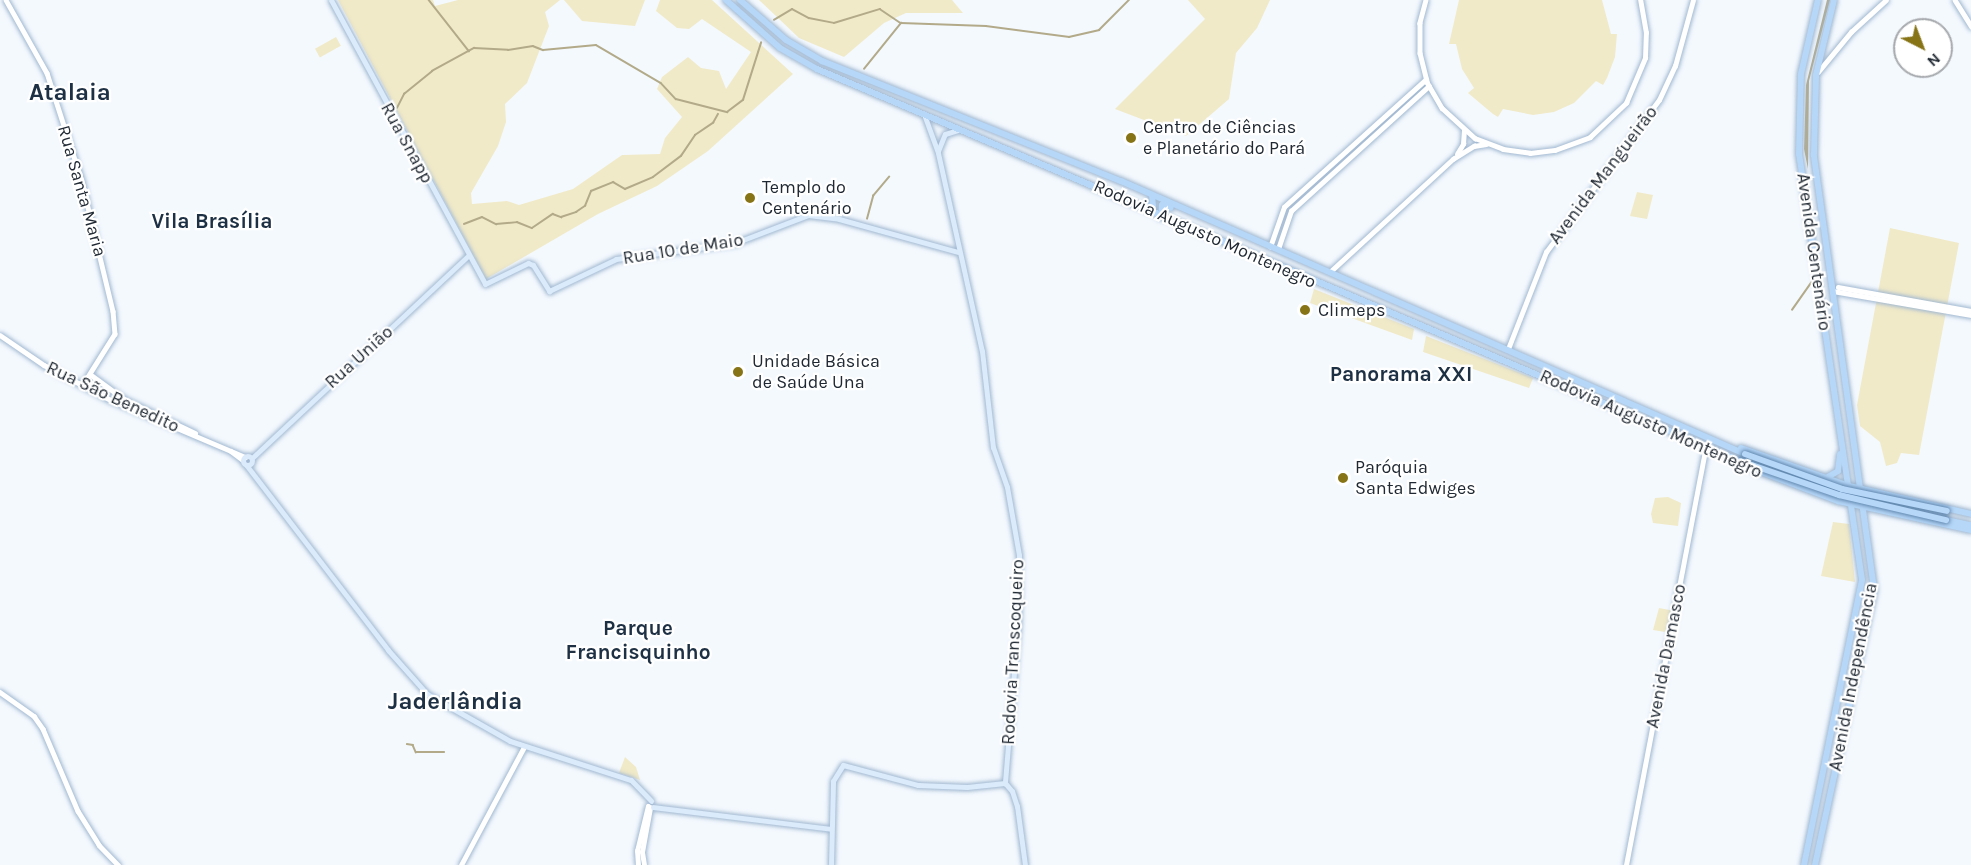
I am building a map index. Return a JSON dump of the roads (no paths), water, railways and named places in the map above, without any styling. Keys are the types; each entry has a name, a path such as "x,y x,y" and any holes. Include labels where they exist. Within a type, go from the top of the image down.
{"main road":[{"name":"Rua Snapp","path":"331,0 485,284"},
{"name":"Rodovia Augusto Montenegro","path":"726,0 788,54 925,117 959,129 1161,217 1722,453 1728,459 1851,504 1971,528"},
{"name":"Rodovia Augusto Montenegro","path":"740,0 786,40 822,61 1152,195 1732,448 1849,486 1971,515"},
{"name":"Avenida Centenário","path":"1818,0 1804,55 1798,111 1799,154 1851,504"},
{"name":"Avenida Centenário","path":"1834,0 1816,75 1814,154 1824,233 1835,287 1862,489"},
{"name":"Rodovia Transcoqueiro","path":"925,117 938,153 958,252 982,351 993,447 1007,487 1019,555 1018,624 1005,783"},
{"path":"938,153 945,134 959,129"},
{"path":"1114,197 1150,208 1152,195"},
{"path":"1161,217 1163,205 1202,218"},
{"name":"Rua 10 de Maio","path":"485,284 528,263 533,265 549,291 616,259 735,243 808,215 839,219 958,252"},
{"path":"1809,219 1814,224 1822,219"},
{"path":"1812,235 1815,230 1824,233"},
{"name":"Rua União","path":"247,460 468,256"},
{"path":"1817,269 1821,284 1835,287"},
{"path":"1812,490 1843,498 1845,489 1827,479 1840,468 1842,444"},
{"path":"1732,448 1842,489 1947,512 1971,515"},
{"path":"1722,453 1839,495 1971,528"},
{"path":"247,460 388,650 428,694 525,747 635,782 644,791 651,805 660,809 831,829"},
{"path":"1860,477 1875,492 1868,501 1880,510"},
{"name":"Avenida Independência","path":"1815,865 1874,589 1862,489"},
{"name":"Avenida Independência","path":"1804,865 1861,592 1851,504"},
{"path":"831,865 834,775 843,765 918,785 967,787 1005,783 1012,790 1017,806 1025,865"}],"street":[{"name":"Rua Santa Maria","path":"6,0 47,73 81,178 114,311 115,334 83,385"},
{"path":"1426,0 1419,38 1426,79 1442,108 1464,130 1489,144 1518,152 1555,150 1585,139 1610,122 1633,93 1642,70 1646,33 1640,0"},
{"name":"Avenida Mangueirão","path":"1508,349 1546,252 1659,100 1675,66 1693,0"},
{"path":"1816,75 1851,32 1886,0"},
{"path":"1955,0 1971,26"},
{"path":"1270,247 1284,207 1426,79"},
{"path":"1278,249 1291,211 1429,86"},
{"path":"1453,159 1463,144 1464,130"},
{"path":"1330,271 1453,159 1474,146 1489,144"},
{"path":"1835,287 1971,311"},
{"path":"1835,287 1971,315"},
{"name":"Rua São Benedito","path":"0,335 44,365 83,385 138,412 224,446 247,460"},
{"name":"Rua São Benedito","path":"90,374 124,399 197,435"},
{"name":"Avenida Damasco","path":"1626,865 1706,447"},
{"path":"0,692 34,716 44,729 78,811 99,845 117,865"},
{"path":"461,865 525,747"},
{"path":"641,864 651,805"}],"waterway":[{"path":"429,0 469,51"},
{"path":"774,20 792,9 809,18 834,23 880,9 901,23 986,26 1069,37 1099,30 1129,0"},
{"path":"864,69 901,23"},
{"path":"397,108 404,94 432,71 474,48 508,50 533,46 543,50 596,45 661,83 676,99 727,112 743,100 761,43"},
{"path":"464,224 482,217 496,224 517,222 532,228 553,214 561,217 576,212 585,206 591,191 613,182 625,189 653,177 681,156 695,135 713,123 718,114"},
{"path":"867,219 873,196 889,177"},
{"path":"1792,310 1812,281"},
{"path":"407,744 413,745 416,752 444,752"}],"place":[{"name":"Centro de Ciências e Planetário do Pará","path":"1131,138"},
{"name":"Templo do Centenário","path":"750,198"},
{"name":"Climeps","path":"1305,310"},
{"name":"Unidade Básica de Saúde Una","path":"738,372"},
{"name":"Paróquia Santa Edwiges","path":"1343,478"}],"district":[{"name":"Atalaia","path":"70,93"},
{"name":"Vila Brasília","path":"212,221"},
{"name":"Panorama XXI","path":"1401,374"},
{"name":"Parque Francisquinho","path":"638,640"},
{"name":"Jaderlândia","path":"455,702"}]}
